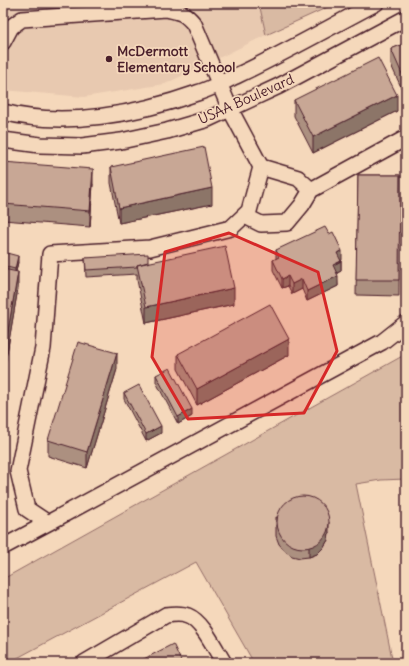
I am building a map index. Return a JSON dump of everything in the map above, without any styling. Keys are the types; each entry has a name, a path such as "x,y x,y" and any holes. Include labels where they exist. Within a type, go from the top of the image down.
{"street":[{"name":"USAA Boulevard","path":"3,112 42,118 80,119 116,114 161,104 198,93 267,62 376,3"},
{"path":"3,42 11,27 22,19 166,9 177,11 187,16 194,24 230,109 261,167 249,211 231,228 150,248 50,254 43,348 18,471 28,509 48,523"},
{"name":"USAA Boulevard","path":"3,140 40,145 82,146 121,141 168,131 208,119 279,86 406,18"},
{"path":"245,216 261,224 287,223 312,190 406,138"},
{"path":"261,167 298,178 312,190"},
{"path":"3,547 382,342 406,323"},
{"path":"84,663 166,615 176,614 187,616 200,624 224,663"}],"highlighted area":[{"path":"229,233 318,272 337,351 304,413 188,419 152,357 165,252"}],"shaded area":[{"name":"McDermott Elementary School","path":"3,3 259,3 266,35 165,84 84,97 3,90"},
{"path":"259,3 337,3 266,35"},
{"path":"406,354 406,479 381,480 356,484 393,663 254,663 196,562 8,663 3,663 3,579"}],"building":[{"path":"406,43 406,83 391,49"},
{"path":"378,58 397,95 313,137 294,100"},
{"path":"204,147 212,188 119,208 111,167"},
{"path":"3,162 93,169 90,211 3,204"},
{"path":"358,175 400,175 399,280 356,280"},
{"path":"325,227 329,234 333,232 342,251 337,253 341,261 333,265 338,276 307,291 302,279 292,284 288,276 282,279 273,260 279,257 276,250"},
{"path":"225,246 234,288 146,307 137,265"},
{"path":"3,252 18,256 15,269 3,266"},
{"path":"148,254 148,262 137,265 137,267 86,270 85,258"},
{"path":"3,269 18,272 3,360"},
{"path":"270,304 289,339 197,389 178,354"},
{"path":"78,342 117,353 87,452 48,440"},
{"path":"170,368 192,409 178,417 156,375"},
{"path":"139,385 161,426 146,434 124,393"},
{"path":"298,496 308,496 322,503 329,517 329,527 322,541 308,548 298,548 288,544 281,537 277,527 277,517 281,507 288,500"},
{"path":"173,644 182,663 136,663"}],"place":[{"name":"McDermott Elementary School","path":"109,59"}]}
